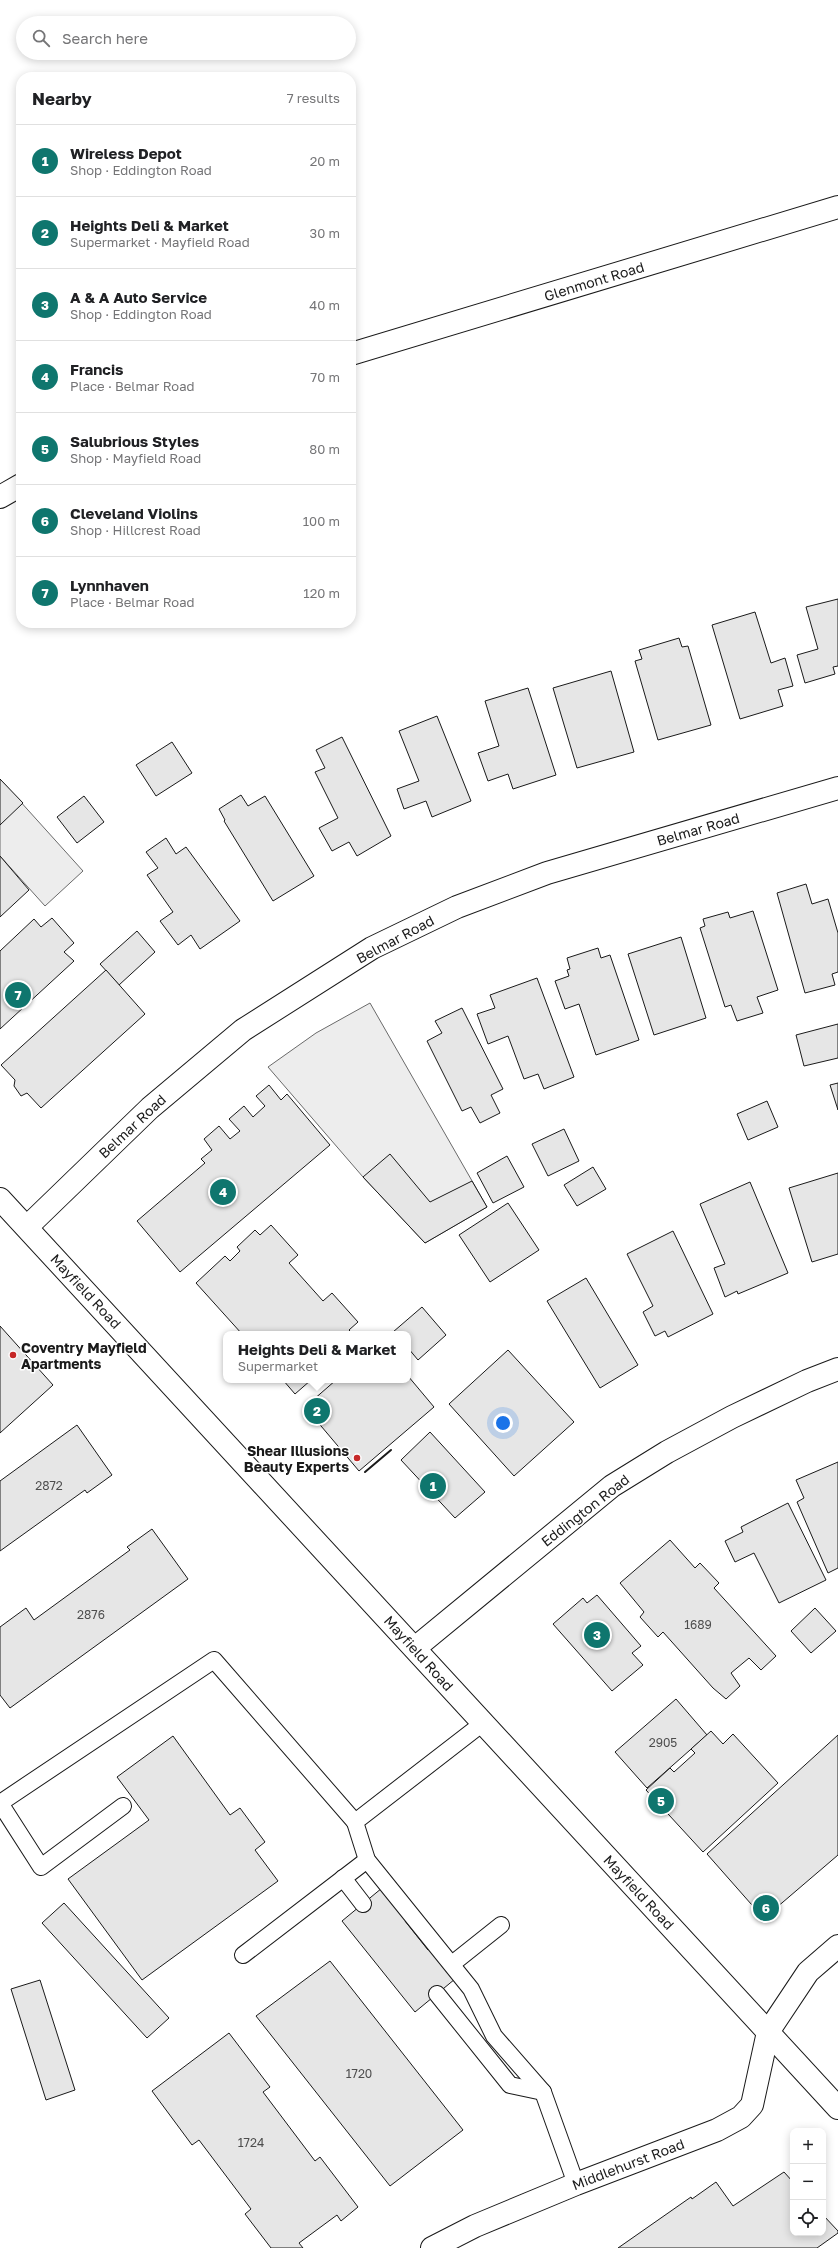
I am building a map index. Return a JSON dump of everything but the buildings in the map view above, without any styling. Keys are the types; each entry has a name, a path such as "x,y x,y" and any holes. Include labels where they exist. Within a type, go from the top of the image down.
{"street":[{"name":"Glenmont Road","path":"356,352 838,207"},
{"path":"0,497 16,488"},
{"name":"Belmar Road","path":"27,1227 150,1108 243,1030 372,948 457,907 547,874 838,788"},
{"name":"Mayfield Road","path":"0,1199 838,2108"},
{"name":"Eddington Road","path":"415,1648 612,1486 667,1452 732,1417 807,1381 838,1369"},
{"path":"768,2032 808,1972 838,1946"},
{"name":"Middlehurst Road","path":"432,2248 475,2226 576,2184 717,2130 741,2117 752,2105 768,2032"}],"lane":[{"path":"123,1806 41,1867 0,1803 214,1660 355,1822 367,1860 472,1989 494,2036 543,2092 576,2184"},
{"path":"355,1822 483,1723"},
{"path":"243,1955 367,1860"},
{"path":"343,1878 363,1904"},
{"path":"452,1964 501,1924"},
{"path":"437,1994 510,2085 543,2092"},
{"path":"481,2048 494,2036"}],"shaded area":[{"path":"0,779 83,871 45,906 0,856"},
{"path":"370,1003 487,1207 425,1243 363,1177 268,1067 316,1033"}],"wall":[{"path":"365,1472 391,1450"}],"place":[{"name":"Lynnhaven","path":"18,995"},
{"name":"Francis","path":"223,1192"},
{"name":"Coventry Mayfield Apartments","path":"13,1355"},
{"name":"Heights Deli & Market","path":"317,1411"},
{"name":"Shear Illusions Beauty Experts","path":"357,1458"},
{"name":"Wireless Depot","path":"433,1486"},
{"name":"A & A Auto Service","path":"597,1635"},
{"name":"Salubrious Styles","path":"661,1801"},
{"name":"Cleveland Violins","path":"766,1908"}]}
